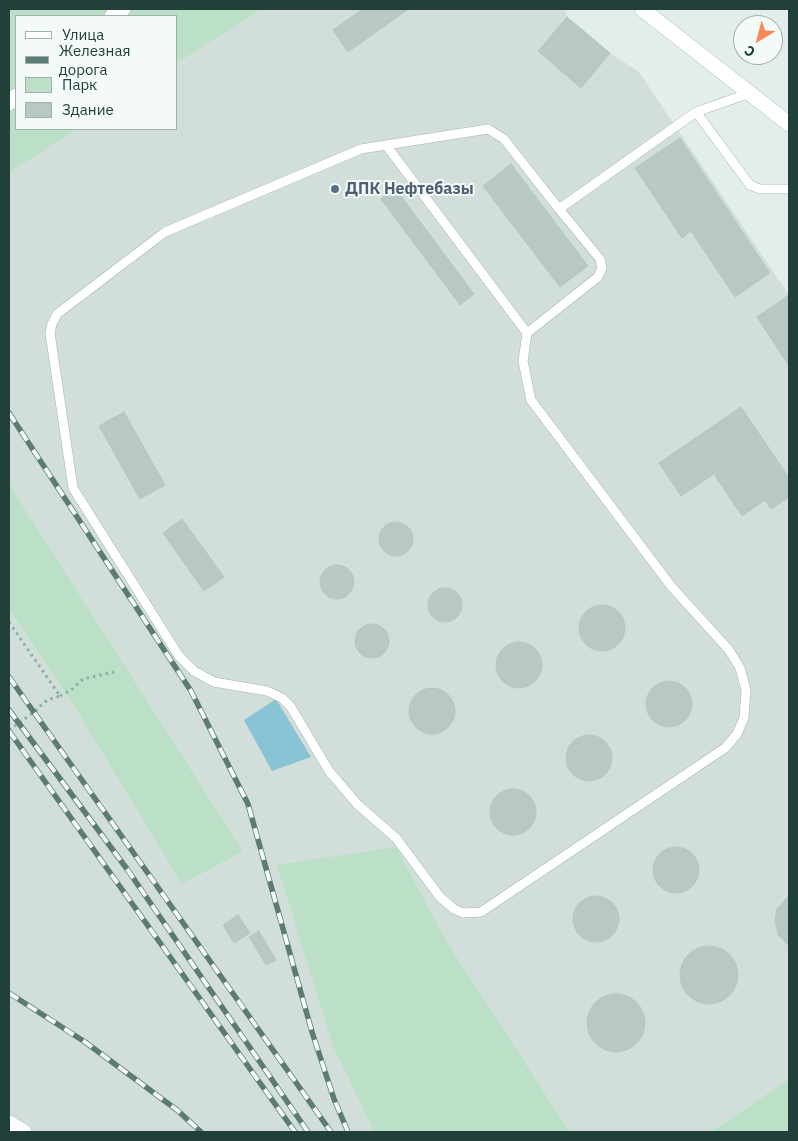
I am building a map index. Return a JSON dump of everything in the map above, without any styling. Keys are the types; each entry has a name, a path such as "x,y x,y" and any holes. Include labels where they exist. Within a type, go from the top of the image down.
{"street":[{"path":"642,9 789,124"},
{"path":"9,1123 24,1132"}],"lane":[{"path":"559,209 696,112 750,93"},
{"path":"696,112 750,185 760,189 789,189"},
{"path":"488,129 504,139 559,209 600,259 602,268 598,277 527,333 523,361 531,400 671,586 728,650 740,668 746,690 744,718 737,734 725,748 481,912 463,912 454,909 440,897 396,838 358,805 329,771 291,707 282,698 267,691 214,682 194,671 179,656 73,488 50,333 57,314 165,232 361,149 488,129"},
{"path":"386,145 527,333"}],"path":[{"path":"9,622 60,696"},
{"path":"9,730 47,700 71,690 83,679 114,672"}],"shaded area":[{"path":"262,9 565,9 567,17 610,53 639,72 789,295 789,1079 710,1132 570,1132 449,945 396,847 334,1049 374,1132 9,1132 9,610 66,693 182,883 243,851 9,484 9,173 75,130 178,130 178,63"}],"green space":[{"path":"9,9 262,9 178,63 178,15 15,15 15,130 75,130 9,173"},
{"path":"9,484 243,851 182,884 66,693 9,610"},
{"path":"396,847 449,945 570,1132 374,1132 334,1049 277,865"},
{"path":"789,1079 789,1132 710,1132"}],"water":[{"path":"276,699 311,757 272,771 244,720"}],"building":[{"path":"363,9 407,10 348,52 333,30"},
{"path":"567,17 610,53 581,88 538,51"},
{"path":"680,138 770,273 735,297 691,231 682,238 635,168"},
{"path":"511,164 588,266 560,287 483,186"},
{"path":"395,188 474,294 460,305 381,199"},
{"path":"789,295 789,366 757,317"},
{"path":"741,407 789,478 789,497 771,509 765,500 742,516 714,474 681,496 659,463"},
{"path":"124,412 165,485 140,499 99,426"},
{"path":"182,519 224,577 204,591 163,533"},
{"path":"396,522 403,523 408,527 412,532 412,546 408,551 403,555 396,556 389,555 384,551 380,546 379,539 380,532 384,527 389,523"},
{"path":"337,565 344,566 349,570 353,575 353,589 349,594 344,598 337,599 330,598 325,594 321,589 320,582 321,575 325,570 330,566"},
{"path":"445,588 452,589 457,593 461,598 461,612 457,617 452,621 445,622 438,621 433,617 429,612 428,605 429,598 433,593 438,589"},
{"path":"597,605 607,605 621,615 625,628 621,641 615,647 607,651 597,651 583,641 579,633 579,623 589,609"},
{"path":"372,624 379,625 384,629 388,634 388,648 384,653 379,657 372,658 365,657 360,653 356,648 355,641 356,634 360,629 365,625"},
{"path":"524,642 528,643 538,652 541,656 541,674 532,684 524,688 514,688 506,684 497,674 496,660 500,652 510,643"},
{"path":"664,681 674,681 688,691 692,704 688,717 682,723 674,727 664,727 650,717 646,709 646,699 656,685"},
{"path":"427,688 437,688 451,698 455,711 451,724 445,730 437,734 427,734 413,724 409,716 409,706 419,692"},
{"path":"594,735 598,736 608,745 611,749 611,767 602,777 594,781 584,781 576,777 567,767 566,753 570,745 580,736"},
{"path":"508,789 518,789 532,799 536,812 532,825 526,831 518,835 508,835 494,825 490,817 490,807 500,793"},
{"path":"671,847 681,847 695,857 699,870 695,883 689,889 681,893 671,893 657,883 653,875 653,865 663,851"},
{"path":"601,896 605,897 615,906 618,910 618,928 609,938 601,942 591,942 583,938 574,928 573,914 577,906 587,897"},
{"path":"789,896 789,946 779,936 775,922 777,909"},
{"path":"238,915 250,933 234,943 223,925"},
{"path":"259,931 276,960 266,965 249,937"},
{"path":"709,946 720,948 733,959 738,975 736,986 725,999 709,1004 698,1002 685,991 680,975 682,964 693,951"},
{"path":"616,994 627,996 640,1007 645,1023 643,1034 632,1047 616,1052 605,1050 592,1039 587,1023 589,1012 600,999"}],"railway":[{"path":"9,413 191,691 248,804 312,1032 334,1099 348,1132"},
{"path":"9,677 331,1132"},
{"path":"9,710 127,869 308,1132"},
{"path":"9,731 295,1132"},
{"path":"9,993 85,1042 177,1110 201,1132"}],"place":[{"name":"ДПК Нефтебазы","path":"335,189"}]}
